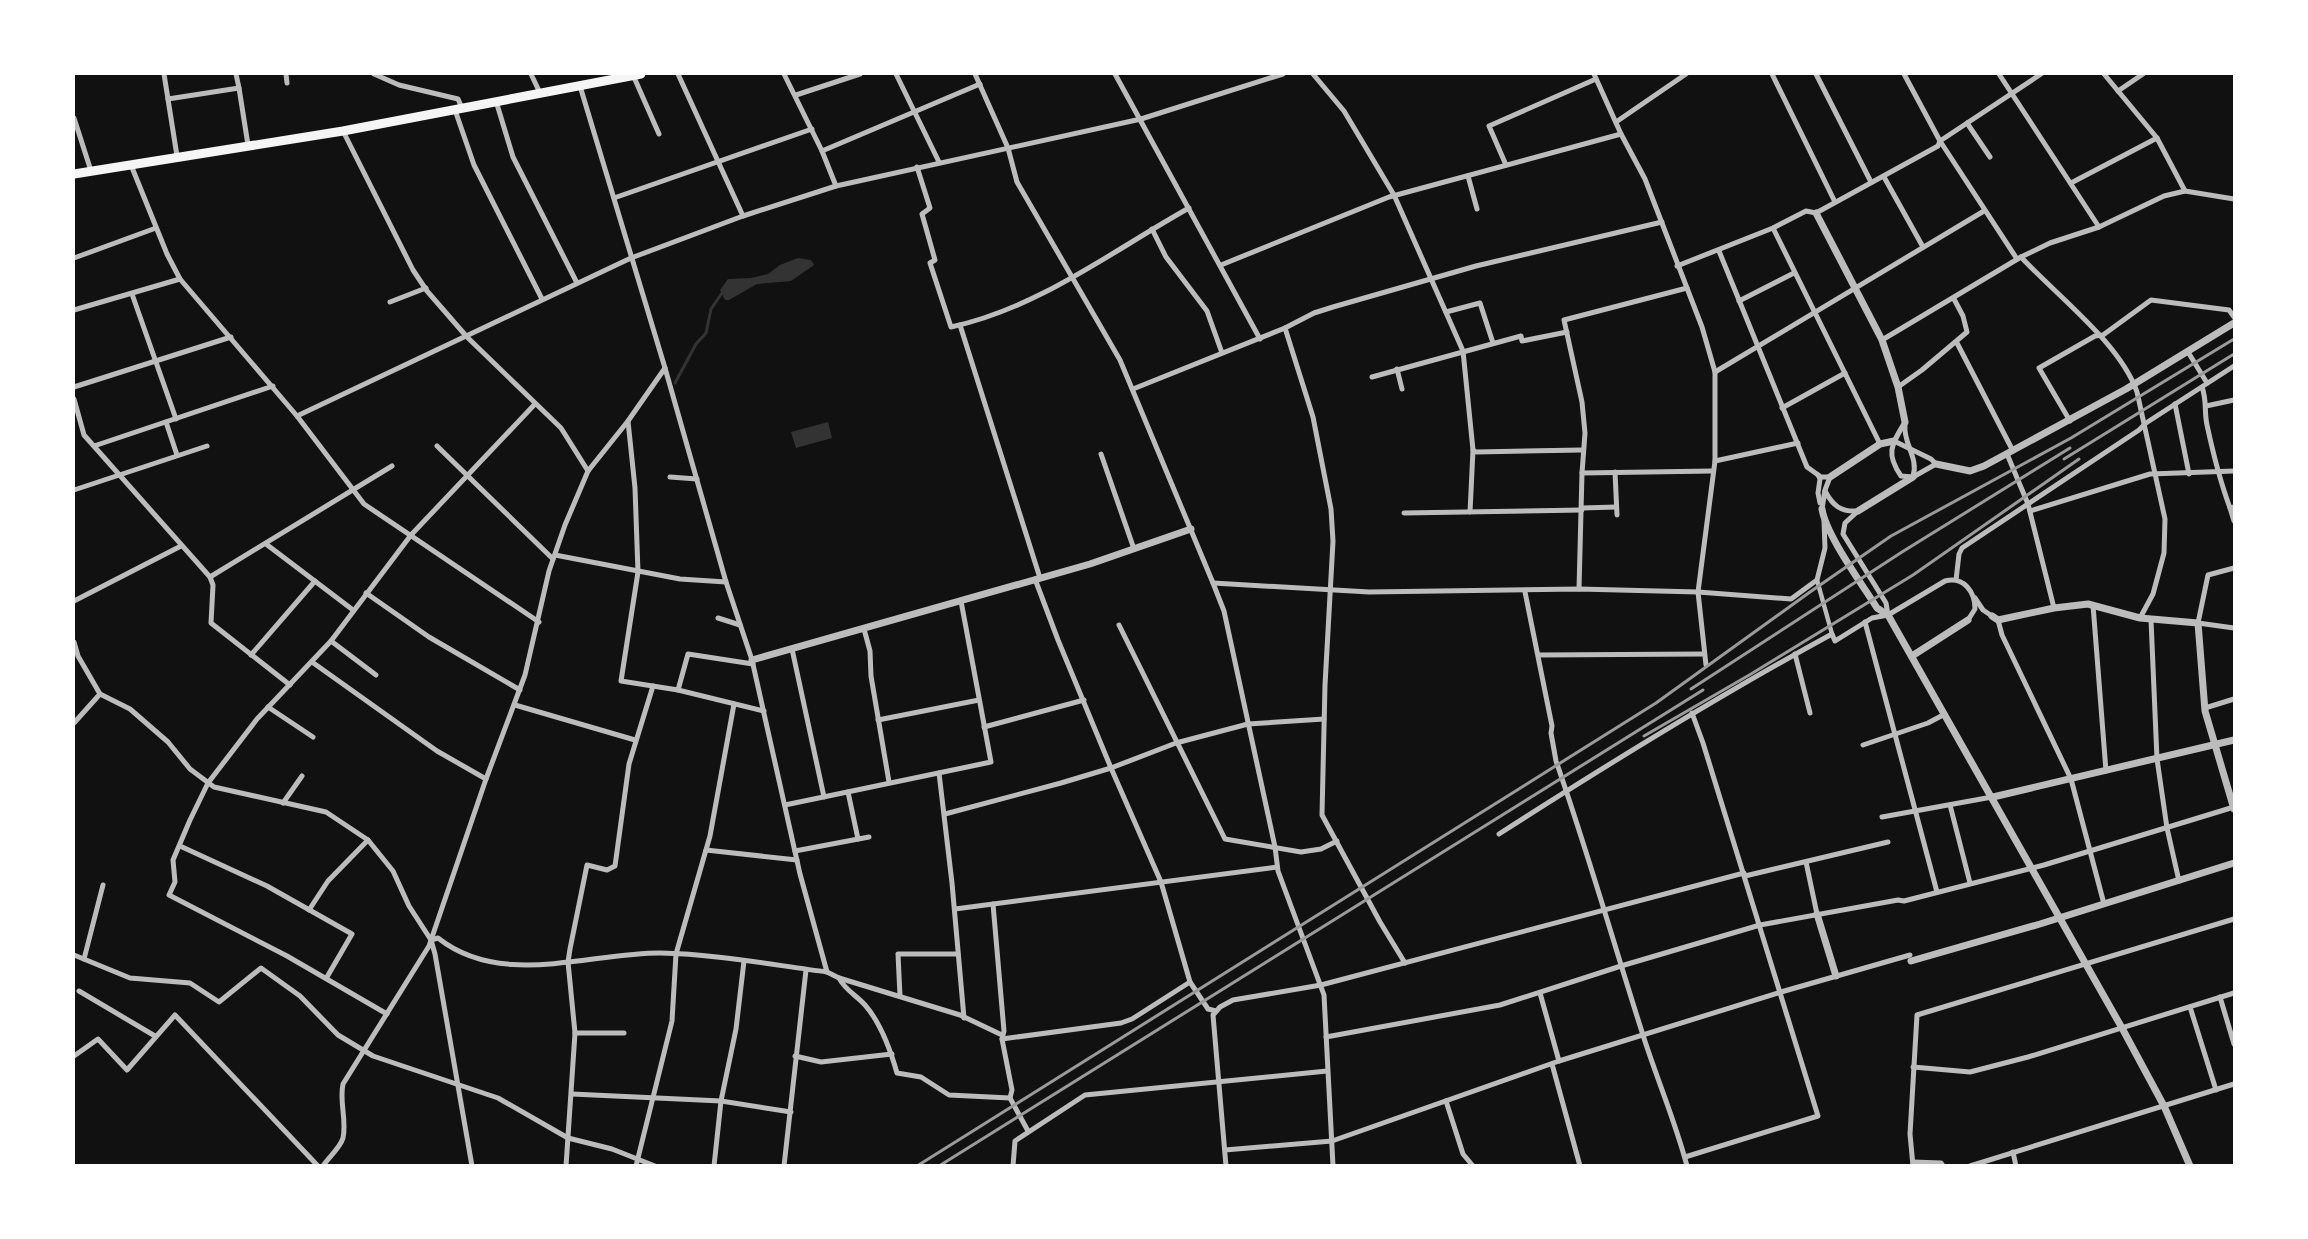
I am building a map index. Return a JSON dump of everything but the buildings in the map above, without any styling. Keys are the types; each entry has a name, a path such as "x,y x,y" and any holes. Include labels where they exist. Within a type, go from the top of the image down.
{"main road":[{"path":"74,174 343,131 580,86 602,78 637,74"}],"street":[{"path":"164,74 177,156"},
{"path":"236,74 248,145"},
{"path":"286,74 287,83"},
{"path":"374,74 399,85 458,99 474,165 542,299"},
{"path":"531,74 540,93"},
{"path":"637,74 659,134"},
{"path":"678,74 743,216"},
{"path":"784,74 812,129 836,186"},
{"path":"796,96 860,74"},
{"path":"896,74 939,162"},
{"path":"975,74 1008,148 1017,182 1113,346 1133,388 1224,611 1275,847 1277,867 1324,995 1333,1166"},
{"path":"1115,74 1260,339"},
{"path":"297,416 631,258 743,216 836,186 1141,118 1283,74"},
{"path":"1313,74 1344,111 1394,195 1463,351 1473,450 1470,512"},
{"path":"1616,122 1686,74"},
{"path":"1772,74 1834,202"},
{"path":"1816,74 1871,182"},
{"path":"1904,74 1940,141 1984,211 2019,258 2100,335 2135,384 2146,423 2165,519 2164,553 2153,594 2140,618"},
{"path":"1999,74 2099,227"},
{"path":"1677,266 1773,228 1806,212 1816,213 1938,146 1940,141 2041,74"},
{"path":"2104,74 2157,138 2185,191"},
{"path":"2118,91 2143,74"},
{"path":"1506,165 1489,126 1595,76 1621,134 1645,179 1687,288 1715,372 1715,461 1698,592 1706,665"},
{"path":"822,151 980,84"},
{"path":"580,86 665,368 726,582 752,662 797,860 827,972"},
{"path":"168,99 238,88"},
{"path":"496,101 513,157 577,283"},
{"path":"74,118 91,171"},
{"path":"1967,123 1990,157"},
{"path":"614,198 812,129"},
{"path":"343,131 413,270 467,337 561,428 588,471"},
{"path":"1221,265 1394,195 1621,134"},
{"path":"2071,183 2157,138"},
{"path":"131,165 156,228 180,279 297,416 352,490 374,512 539,622"},
{"path":"917,167 930,208 922,214 935,260 930,263 951,327 1011,309 1072,277 1189,208"},
{"path":"1468,176 1477,209"},
{"path":"1884,177 1923,247"},
{"path":"1882,340 2019,258 2050,243 2099,227 2164,196 2185,191 2235,199"},
{"path":"1715,372 1984,211"},
{"path":"1816,213 1882,340 1898,387 1905,422 1904,436 1915,464 1913,477"},
{"path":"1133,388 1260,339 1314,313 1476,266 1662,222"},
{"path":"74,258 156,228"},
{"path":"1773,228 1880,444"},
{"path":"1152,229 1166,256 1207,311 1222,353"},
{"path":"1719,250 1807,467 1821,477 1830,477 1880,444 1894,441 1931,459 1936,464 1970,471 2070,421 2235,323"},
{"path":"1739,301 1794,273"},
{"path":"74,310 180,279"},
{"path":"390,302 426,288"},
{"path":"1579,590 1581,473 1585,433 1582,402 1564,320 1687,288"},
{"path":"132,294 176,419"},
{"path":"1898,387 1957,343 1966,332 1967,328 1954,299"},
{"path":"2070,421 2038,368 2095,336 2103,335 2151,300 2229,310 2235,316"},
{"path":"1446,312 1480,303 1493,343"},
{"path":"960,325 1058,640 1161,882 1190,982 1208,1009 1216,1011"},
{"path":"1286,328 1313,417 1331,508 1333,541 1324,719 1322,815 1404,963"},
{"path":"1372,377 1521,336 1522,342 1567,332"},
{"path":"74,387 231,337"},
{"path":"1957,343 2010,452 2030,511 2054,608"},
{"path":"2188,352 2205,385 2206,421 2218,472 2235,521"},
{"path":"1956,580 1959,554 1962,548 2139,430 2146,423 2235,366"},
{"path":"74,1056 98,1039 127,1070 174,1016 321,1166 342,1138 343,1084 429,946 486,779 520,690 554,557 588,471 628,421 665,368"},
{"path":"1397,369 1402,389"},
{"path":"1782,408 1845,373"},
{"path":"94,446 273,387"},
{"path":"74,399 84,435 210,577 213,585 211,623 290,685"},
{"path":"2206,406 2235,400"},
{"path":"387,1014 327,977 169,895 175,882 173,860 208,783 257,719 331,641 411,535 535,404"},
{"path":"2175,404 2189,474"},
{"path":"628,421 635,488 638,572 621,681 678,690 764,711"},
{"path":"166,422 177,455"},
{"path":"1905,422 1894,441 1892,463 1901,476 1913,477"},
{"path":"1715,461 1798,443"},
{"path":"74,490 207,446"},
{"path":"437,446 554,557 680,579 726,582"},
{"path":"1473,450 1476,452 1582,450"},
{"path":"1101,454 1134,549"},
{"path":"1936,464 1858,511 1845,523 1844,534 1886,603 1888,615 2122,1028 2164,1106 2190,1166"},
{"path":"210,577 392,466"},
{"path":"1581,473 1713,471"},
{"path":"2030,511 2155,474 2235,471"},
{"path":"1615,472 1617,515"},
{"path":"1817,474 1820,479 1818,493 1826,548 1817,580 1835,641 1872,618 1888,615 1945,580 1956,580 1967,586 1983,610 1998,620 2002,635 2071,779 2104,904"},
{"path":"670,477 697,479"},
{"path":"1821,509 1830,477"},
{"path":"1825,490 1835,507 1849,512 1858,511"},
{"path":"1404,513 1616,507"},
{"path":"1823,518 1877,608 1888,615"},
{"path":"678,690 688,654 752,662 1134,549 1191,529"},
{"path":"266,544 353,610"},
{"path":"74,601 181,546"},
{"path":"1326,1037 1500,1005 1760,925 1898,900 1904,901 2033,868 2234,808 2205,708 2198,623 2208,574 2235,568"},
{"path":"1213,583 1330,591 1698,592 1791,599 1817,580"},
{"path":"251,655 315,581"},
{"path":"366,592 429,637 520,690"},
{"path":"1525,592 1539,655 1556,761 1665,1102 1676,1124 1687,1165"},
{"path":"1968,620 1975,609 1972,594"},
{"path":"785,805 991,762 961,601"},
{"path":"1998,620 2078,604 2093,605 2151,620 2235,628"},
{"path":"2093,605 2106,771"},
{"path":"1912,656 1968,620 1978,615 1992,615"},
{"path":"718,618 740,625"},
{"path":"2151,620 2157,759 2167,828 2179,880"},
{"path":"1865,622 1937,892"},
{"path":"1119,625 1225,839 1301,852 1321,849 1337,841"},
{"path":"864,629 870,651 871,676 889,782"},
{"path":"1499,834 1692,713 1832,634"},
{"path":"331,641 376,675"},
{"path":"74,642 76,657 100,694 129,709 168,742 190,769 208,783 214,787 326,812 368,840 393,871 409,906 430,940 439,975 472,1166"},
{"path":"792,649 824,797"},
{"path":"1539,655 1704,654"},
{"path":"1795,654 1810,713"},
{"path":"312,662 437,751 486,779"},
{"path":"566,1166 575,1033 568,963 587,865 607,870 615,866 623,796 635,740 653,686"},
{"path":"74,723 100,694"},
{"path":"2205,708 2235,699"},
{"path":"878,720 979,700"},
{"path":"984,728 1084,700"},
{"path":"636,1166 672,1021 676,954 706,850 722,780 734,704"},
{"path":"514,705 635,740"},
{"path":"268,707 313,737"},
{"path":"1685,1157 1818,1116 1692,713"},
{"path":"1863,745 1928,723 1945,714"},
{"path":"945,814 1111,768 1176,743 1248,724 1324,719"},
{"path":"1882,817 1993,797 2235,740"},
{"path":"939,773 955,909 964,1018"},
{"path":"283,803 302,776"},
{"path":"848,792 858,839"},
{"path":"1950,805 1971,883"},
{"path":"795,851 869,837"},
{"path":"309,910 328,881 368,840"},
{"path":"1226,1166 1213,1015 1233,1000 1322,985 1744,874 1775,869 1888,842"},
{"path":"180,846 267,886 352,934 327,977"},
{"path":"706,850 797,860"},
{"path":"1806,862 1817,914 1836,976"},
{"path":"1225,1150 1332,1141 1559,1061 1781,992 2061,918 2235,863"},
{"path":"955,909 1277,867"},
{"path":"84,958 103,885"},
{"path":"993,904 1004,1031 1002,1037 1012,1090 1010,1098 1028,1131"},
{"path":"1942,1166 1941,1162 1913,1164 1910,1134 1912,1067 1917,1015 2235,919"},
{"path":"430,940 438,938 471,955 519,966 568,963 636,954 676,954 827,972 839,978 964,1018 1002,1037 1121,1023 1132,1019 1190,982"},
{"path":"900,996 898,954 958,954"},
{"path":"74,955 130,978 190,983 219,1002 261,968 300,996 338,1035 364,1052 406,1069 458,1083 506,1101 568,1138 638,1157 655,1166"},
{"path":"714,1166 721,1101 736,1029 744,961"},
{"path":"784,1166 806,970"},
{"path":"839,978 850,993 866,1006 885,1038 897,1073 921,1077 949,1095 1010,1098"},
{"path":"79,991 155,1036"},
{"path":"1540,993 1559,1061"},
{"path":"1912,1067 1970,1072 2235,993"},
{"path":"2220,997 2235,1044"},
{"path":"2190,1007 2216,1090"},
{"path":"575,1033 624,1033"},
{"path":"795,1056 821,1062 892,1054"},
{"path":"1552,1064 1580,1166"},
{"path":"1013,1166 1015,1141 1085,1095 1327,1071"},
{"path":"1970,1166 2235,1084"},
{"path":"572,1094 721,1101 791,1112"},
{"path":"1446,1101 1463,1155 1473,1166"},
{"path":"2013,1152 2016,1166"}],"shaded area":[{"path":"798,258 811,260 814,265 791,281 757,284 729,300 725,300 720,290 728,279 751,278 768,274 780,265"},
{"path":"828,422 832,438 796,448 791,432"}],"waterway":[{"path":"675,383 696,344 706,333 711,309 722,293"}],"railway":[{"path":"917,1166 1656,703 1891,536 2071,438 2234,339"},
{"path":"2064,459 2234,354"},
{"path":"1691,689 1902,552 2070,448"},
{"path":"1644,736 1913,575 2079,459"},
{"path":"939,1166 1703,690"}]}
